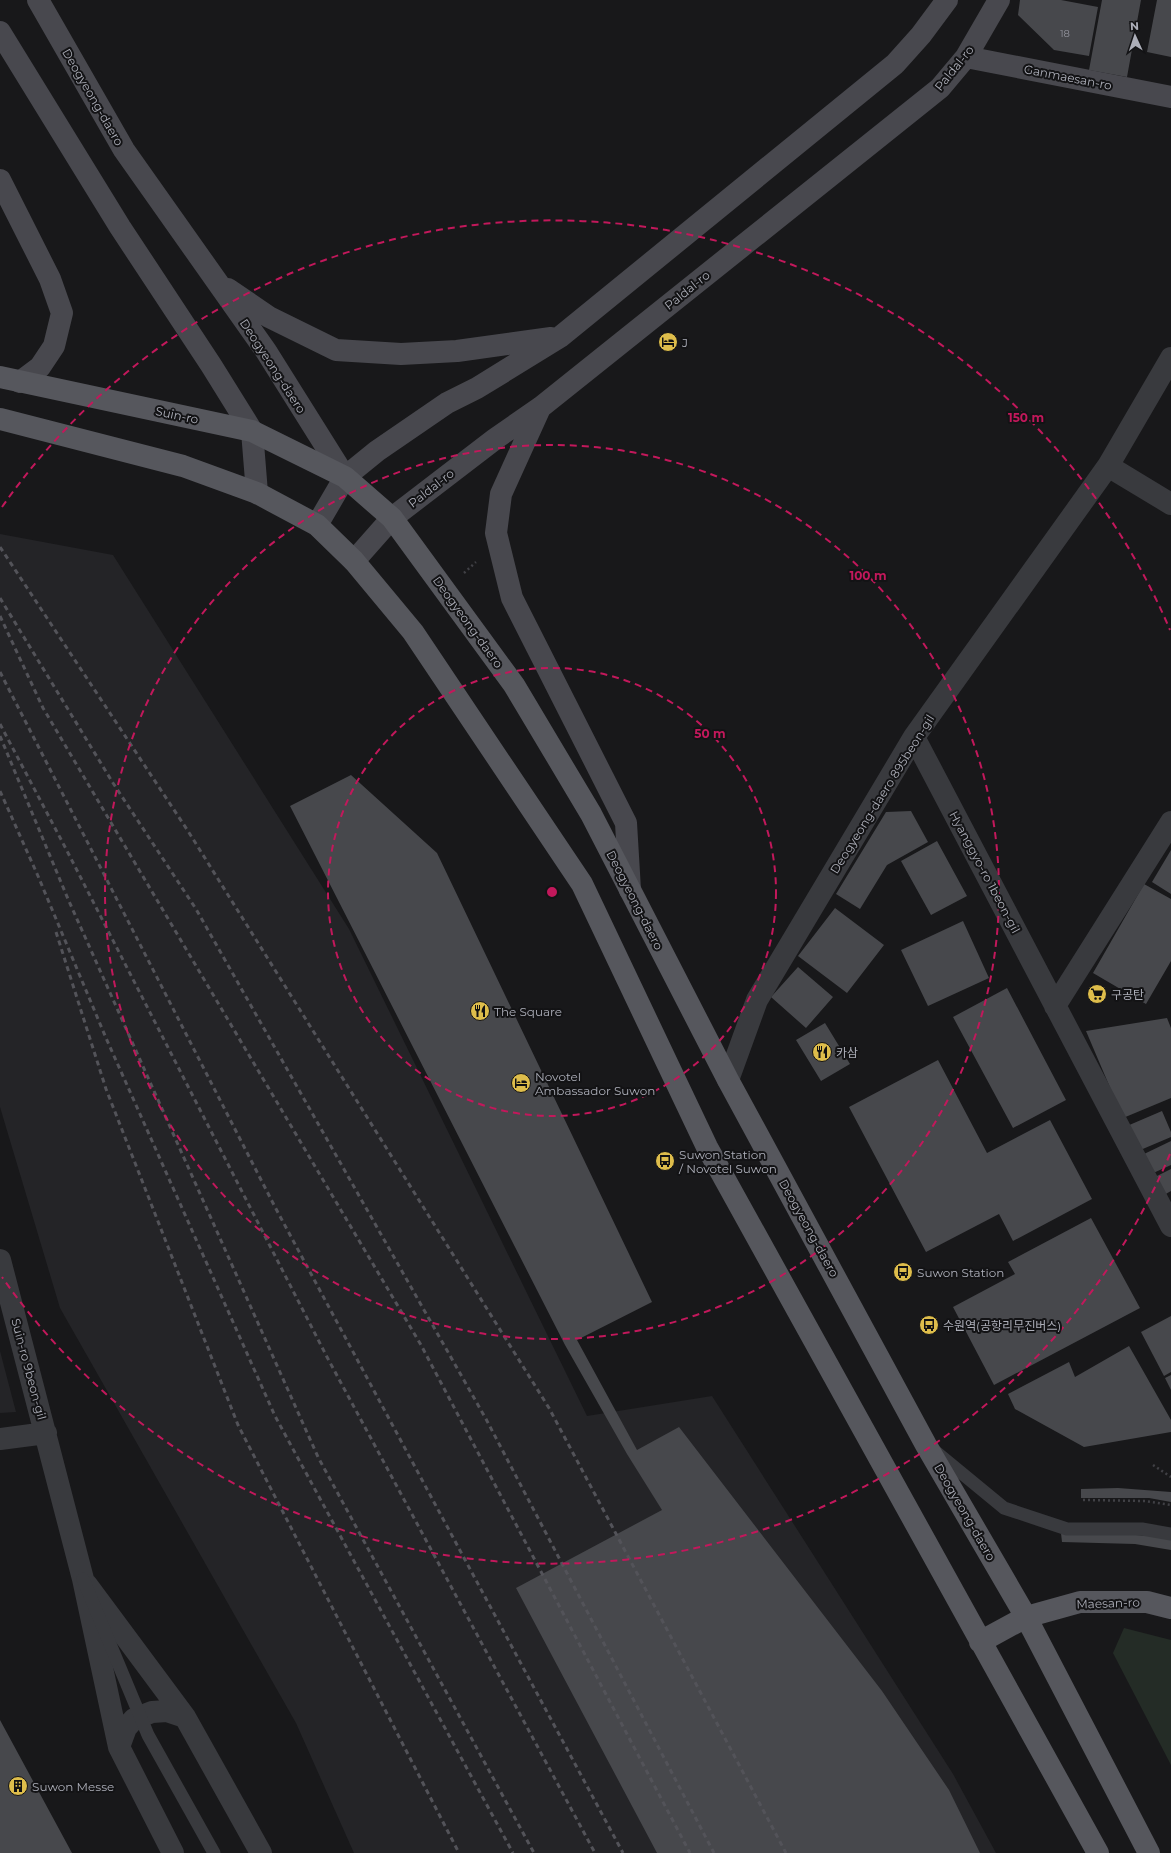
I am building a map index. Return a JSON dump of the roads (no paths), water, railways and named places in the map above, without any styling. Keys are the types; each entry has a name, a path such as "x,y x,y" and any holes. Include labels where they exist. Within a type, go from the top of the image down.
{"main road":[{"name":"Deogyeong-daero","path":"38,0 50,10 124,150 266,351 345,477 392,518 514,685 591,814 728,1080 926,1444 1026,1617 1149,1853"},
{"path":"317,525 345,477 377,451 447,403 477,388 560,337 895,64 921,35 947,0"},
{"name":"Paldal-ro","path":"354,561 392,518 495,439 541,407 940,88 966,57 999,0"},
{"path":"0,32 120,227 211,365 252,431 257,493"},
{"name":"Ganmaesan-ro","path":"966,57 1171,97"},
{"path":"0,180 50,279 62,313 54,346 40,367 10,379"},
{"path":"215,280 269,317 336,350 401,354 457,351 560,337"},
{"name":"Suin-ro","path":"10,379 252,431 345,477"},
{"path":"541,407 501,494 496,533 512,598 626,823 630,890"},
{"path":"0,419 183,466 257,493 317,525 354,561 413,632 582,884 707,1147 1098,1853"},
{"name":"Maesan-ro","path":"980,1642 1026,1617 1080,1602 1147,1602 1171,1608"}],"street":[{"name":"Deogyeong-daero 895beon-gil","path":"728,1080 757,1000 914,737 1108,466 1171,358"},
{"path":"1108,466 1171,504"},
{"name":"Hyanggyo-ro 1beon-gil","path":"914,737 1171,1226"},
{"path":"1055,1006 1171,822"},
{"name":"Suin-ro 9beon-gil","path":"0,1260 46,1433 0,1438"},
{"path":"46,1433 83,1579 119,1747 173,1853"},
{"path":"83,1579 185,1717 261,1853"},
{"path":"119,1747 126,1728 134,1719 152,1712 167,1711 185,1717"}],"lane":[{"path":"926,1444 1004,1508 1068,1529 1142,1529 1171,1534"},
{"path":"83,1579 148,1735 214,1853"}],"railway":[{"path":"0,547 188,831 549,1408 786,1853"},
{"path":"0,598 113,783 196,909 486,1419 714,1853"},
{"path":"0,616 43,708 421,1345 690,1853"},
{"path":"0,672 275,1207 623,1853"},
{"path":"0,724 65,847 327,1357 595,1853"},
{"path":"0,736 68,899 318,1457 534,1853"},
{"path":"0,791 38,876 106,1038 275,1416 513,1853"},
{"path":"56,932 106,1089 238,1425 459,1853"}],"place":[{"name":"J","path":"668,342"},
{"name":"구공탄","path":"1097,994"},
{"name":"The Square","path":"480,1011"},
{"name":"카삼","path":"822,1052"},
{"name":"Novotel Ambassador Suwon","path":"521,1083"},
{"name":"Suwon Station / Novotel Suwon","path":"665,1161"},
{"name":"Suwon Station","path":"903,1272"},
{"name":"수원역(공항리무진버스)","path":"929,1325"},
{"name":"Suwon Messe","path":"18,1786"}]}
